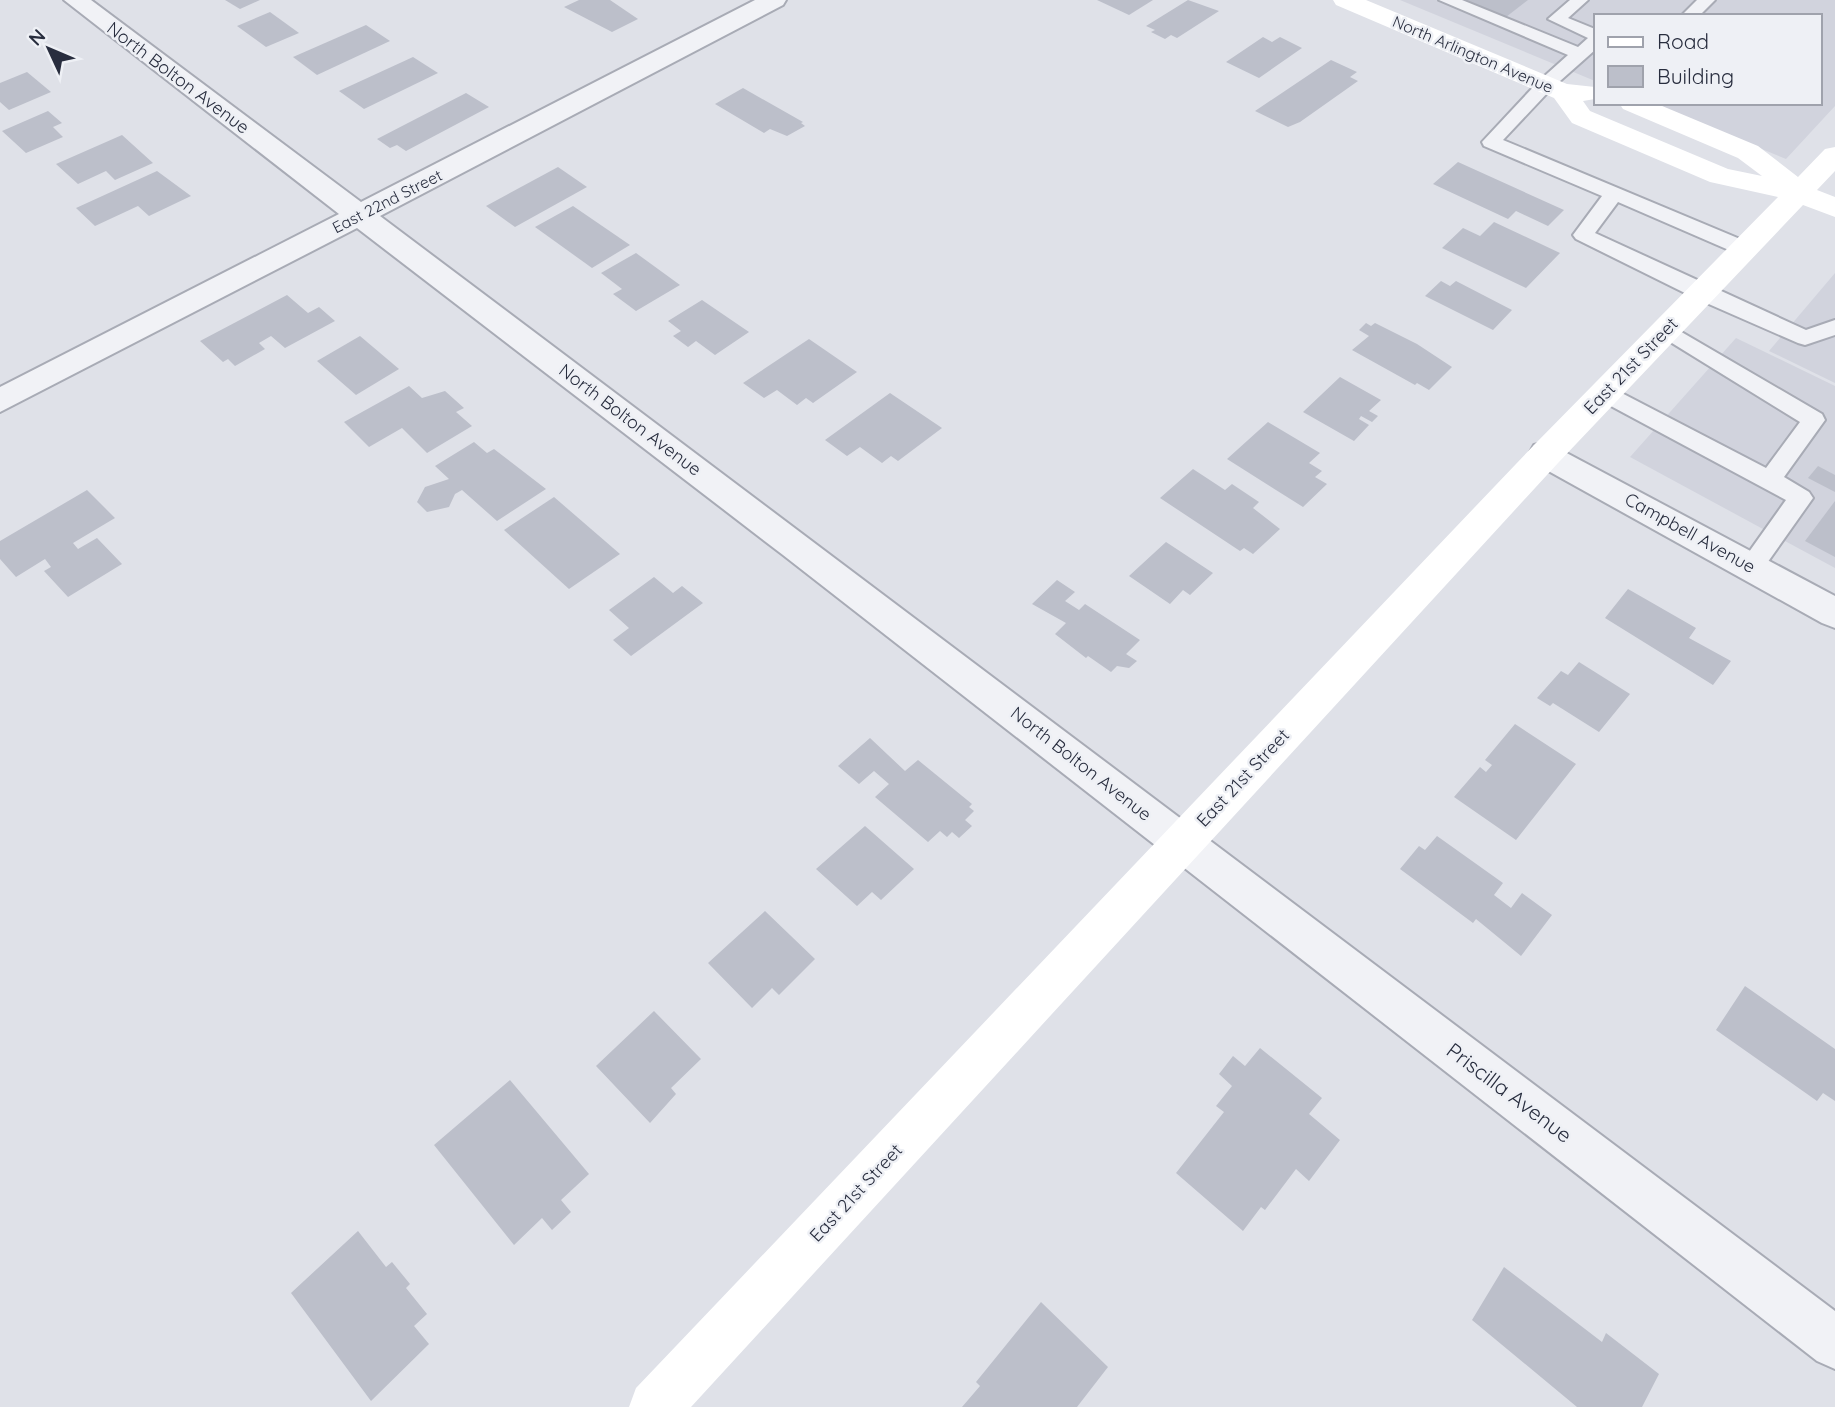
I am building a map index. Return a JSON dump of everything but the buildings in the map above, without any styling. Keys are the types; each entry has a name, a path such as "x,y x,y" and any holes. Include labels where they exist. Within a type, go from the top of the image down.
{"main road":[{"name":"North Arlington Avenue","path":"1345,0 1554,88 1594,93"},
{"name":"North Arlington Avenue","path":"1554,88 1581,117 1720,176 1800,193 1835,208"},
{"name":"North Arlington Avenue","path":"1637,105 1748,152 1800,193"},
{"name":"East 21st Street","path":"655,1407 1546,454 1835,155"}],"street":[{"name":"North Bolton Avenue","path":"75,0 1182,843"},
{"name":"East 22nd Street","path":"0,401 775,0"},
{"name":"Campbell Avenue","path":"1546,454 1835,613"},
{"name":"Priscilla Avenue","path":"1182,843 1835,1343"}],"lane":[{"path":"1447,0 1580,54"},
{"path":"1580,0 1556,19 1594,35"},
{"path":"1691,14 1707,0"},
{"path":"1594,42 1580,54 1554,88 1491,142 1745,250"},
{"path":"1614,194 1583,234 1702,293 1805,338 1835,327"},
{"path":"1666,330 1814,420 1770,480"},
{"path":"1604,393 1801,498 1751,566"}],"shaded area":[{"path":"1400,0 1835,0 1835,106 1786,159 1655,105 1821,105 1821,14 1594,14 1594,81"},
{"path":"1835,273 1835,383 1769,351"},
{"path":"1736,338 1835,386 1835,568 1630,457"}]}
